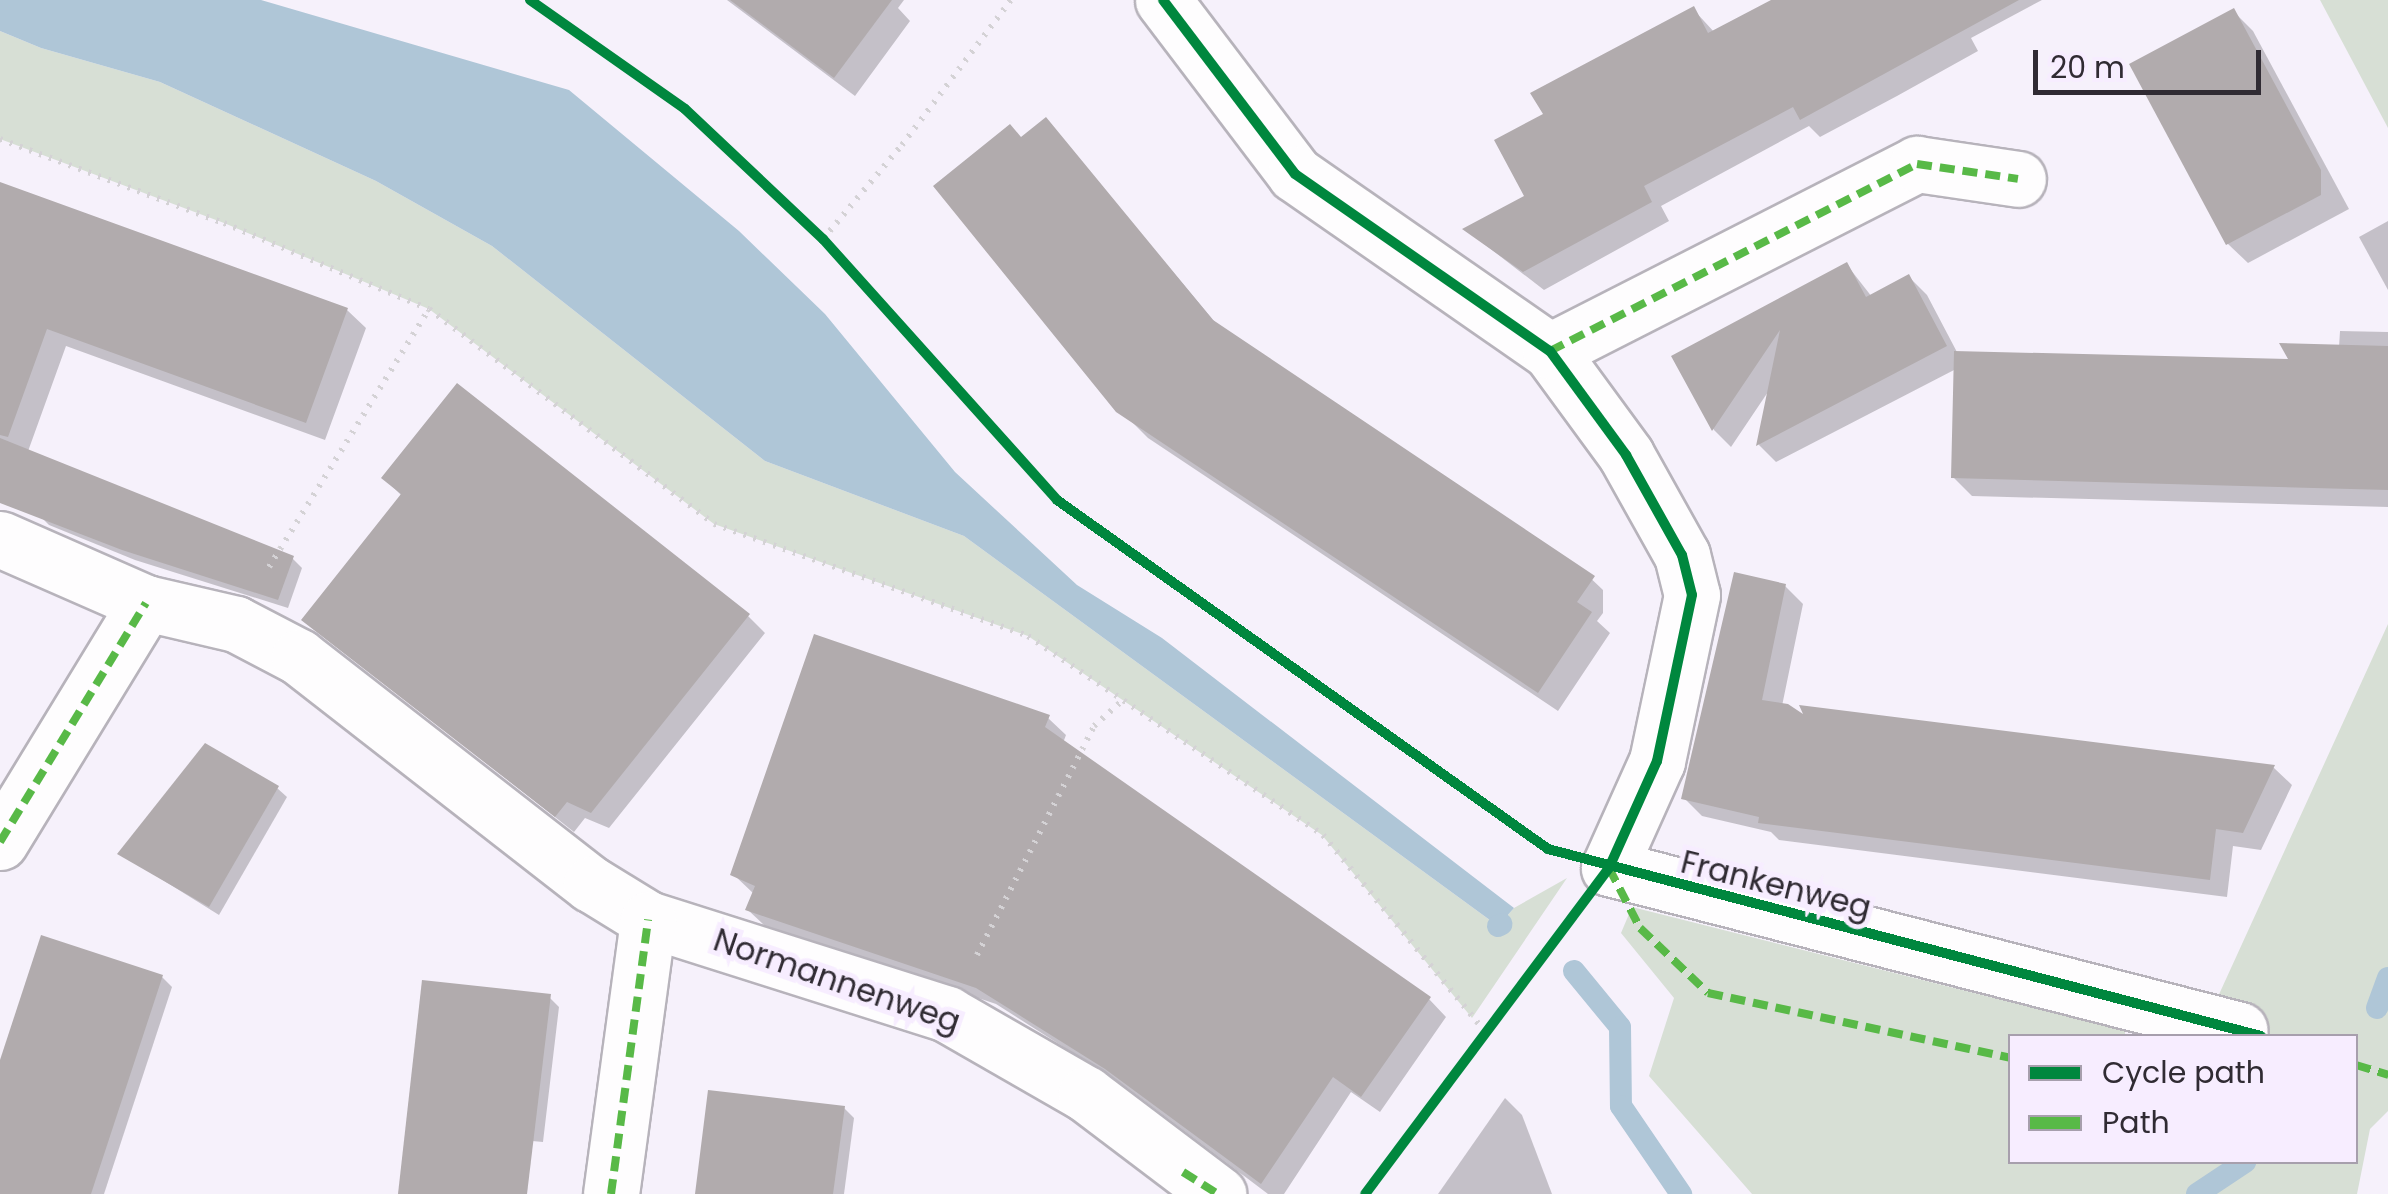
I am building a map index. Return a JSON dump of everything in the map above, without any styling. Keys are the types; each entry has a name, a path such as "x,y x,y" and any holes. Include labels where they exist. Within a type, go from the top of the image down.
{"street":[{"name":"Frankenweg","path":"1163,0 1295,174 1550,351 1626,455 1682,554 1692,595 1657,761 1609,868 2240,1030"},
{"path":"1550,351 1917,164 2018,179"},
{"name":"Normannenweg","path":"0,539 146,603 236,624 299,657 591,884 648,919 947,1014 1086,1094 1218,1194"},
{"path":"0,842 146,603"},
{"path":"611,1194 648,919"}],"path":[{"path":"823,238 902,144 1011,0"},
{"path":"0,139 224,223 430,309 714,524 1028,636 1322,835 1487,1034"},
{"path":"236,624 430,309"},
{"path":"947,1014 1094,726 1124,700"}],"shaded area":[{"path":"2320,0 2388,0 2388,128"},
{"path":"0,31 41,48 160,82 376,181 492,246 765,461 964,536 1498,926 1514,908 1567,878 1472,1018 1322,835 1028,636 714,524 429,309 224,223 0,139"},
{"path":"2388,624 2388,1111 2370,1129 2357,1194 1752,1194 1649,1076 1674,998 1621,933 1632,907 2125,1031 2008,1034 2008,1164 2358,1164 2358,1034 2201,1034"}],"water":[{"path":"0,0 261,0 569,90 739,231 825,314 955,472 1077,585 1162,638 1514,908 1498,926 964,536 765,461 492,246 376,181 160,82 41,48 0,31"}],"building":[{"path":"730,0 892,0 834,78"},
{"path":"1771,0 2019,0 1800,120 1793,107 1644,186 1652,202 1523,272 1462,229 1524,196 1494,140 1543,114 1530,93 1694,6 1708,33"},
{"path":"2234,8 2321,170 2321,195 2226,245 2129,64"},
{"path":"1046,117 1213,320 1595,576 1577,602 1592,612 1538,693 1116,412 933,186 1010,124 1021,137"},
{"path":"0,182 348,308 306,423 47,329 8,437 0,435"},
{"path":"1847,262 1866,297 1909,274 1947,346 1756,446 1780,330 1712,431 1671,356"},
{"path":"2279,343 2388,346 2388,490 1951,478 1954,351 2288,359"},
{"path":"457,383 750,614 591,813 567,802 555,817 301,620 401,494 381,478"},
{"path":"0,438 294,556 278,600 122,550 0,503"},
{"path":"1734,572 1786,584 1762,700 1788,704 1803,714 1799,705 2275,765 2243,833 2216,829 2210,880 1758,823 1759,817 1681,799"},
{"path":"814,634 1050,715 1045,727 1431,997 1361,1097 1333,1077 1261,1184 1105,1069 976,988 745,910 755,886 730,875"},
{"path":"205,743 279,786 209,907 117,854"},
{"path":"41,935 163,975 91,1194 0,1194 0,1060"},
{"path":"422,980 551,994 527,1194 398,1194"},
{"path":"708,1090 845,1106 833,1194 695,1194"}],"waterway":[{"path":"1498,926 1502,924"},
{"path":"1574,971 1620,1027 1621,1106 1681,1194"},
{"path":"2377,1008 2388,978"},
{"path":"2197,1194 2242,1164"}],"marked path":[{"path":"1550,351 1917,164 2018,179"},
{"path":"0,842 146,603"},
{"path":"1603,866 1609,868 1640,928 1708,993 2008,1058"},
{"path":"611,1194 648,919"},
{"path":"2358,1066 2388,1075"},
{"path":"1183,1172 1218,1194"}],"cycle path":[{"path":"530,0 685,109 823,239 1057,500 1548,849 2253,1034"},
{"path":"1163,0 1295,174 1550,351 1626,455 1682,555 1692,595 1657,761 1609,868 1365,1194"}]}
